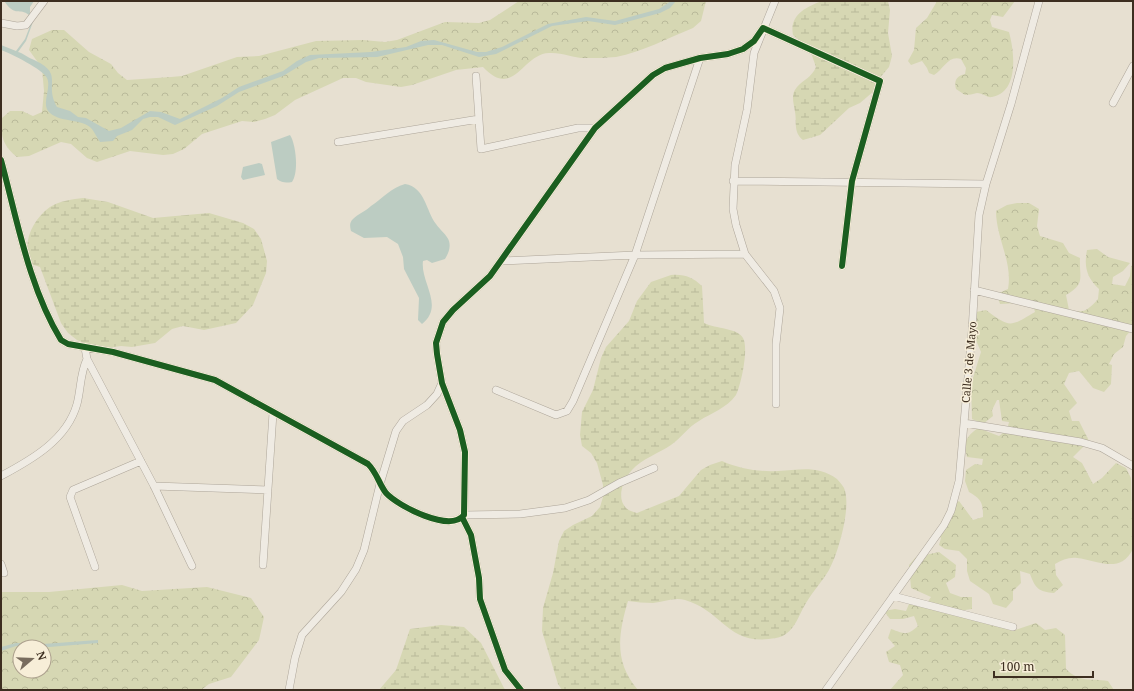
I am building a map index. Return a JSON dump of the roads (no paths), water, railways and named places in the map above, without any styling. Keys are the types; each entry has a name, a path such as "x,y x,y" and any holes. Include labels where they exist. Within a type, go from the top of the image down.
{"street":[{"path":"1,23 17,26 26,24 44,1"},
{"path":"775,1 754,53 747,110 737,152 733,182 736,225 745,254 774,291 780,308 776,344 776,404"},
{"name":"Calle 3 de Mayo","path":"826,690 944,525 951,511 959,481 979,215 986,184 1011,104 1039,1"},
{"path":"521,690 505,670 480,599 479,578 471,536 463,516 465,452 460,430 442,383 436,343 441,327 453,310 490,276 595,128 653,75 664,68 700,58 728,54 743,49 754,41 763,28"},
{"path":"763,28 880,81 852,182 842,266"},
{"path":"496,390 556,415 567,411 573,401 635,254 700,58"},
{"path":"1113,104 1133,66"},
{"path":"476,76 481,149 578,128 595,128"},
{"path":"338,142 479,119"},
{"path":"1,160 26,255 61,340 68,344 113,352 202,375 215,380 368,464 374,470 380,484 387,494 416,513 450,522 463,516 520,514 565,508 589,500 619,483 654,468"},
{"path":"733,182 986,184"},
{"path":"501,261 635,254 745,254"},
{"path":"974,290 1133,329"},
{"path":"86,348 87,360 154,486 192,566"},
{"path":"1,476 48,448 70,420 77,405 83,368 87,360"},
{"path":"289,690 295,658 302,635 341,592 356,569 364,550 380,484 396,431 403,421 427,405 437,394 442,383"},
{"path":"263,565 273,413"},
{"path":"964,423 1081,442 1102,448 1133,466"},
{"path":"95,567 70,497 73,490 141,461"},
{"path":"154,486 268,490"},
{"path":"1,564 4,573"},
{"path":"893,596 1013,627"}]}
